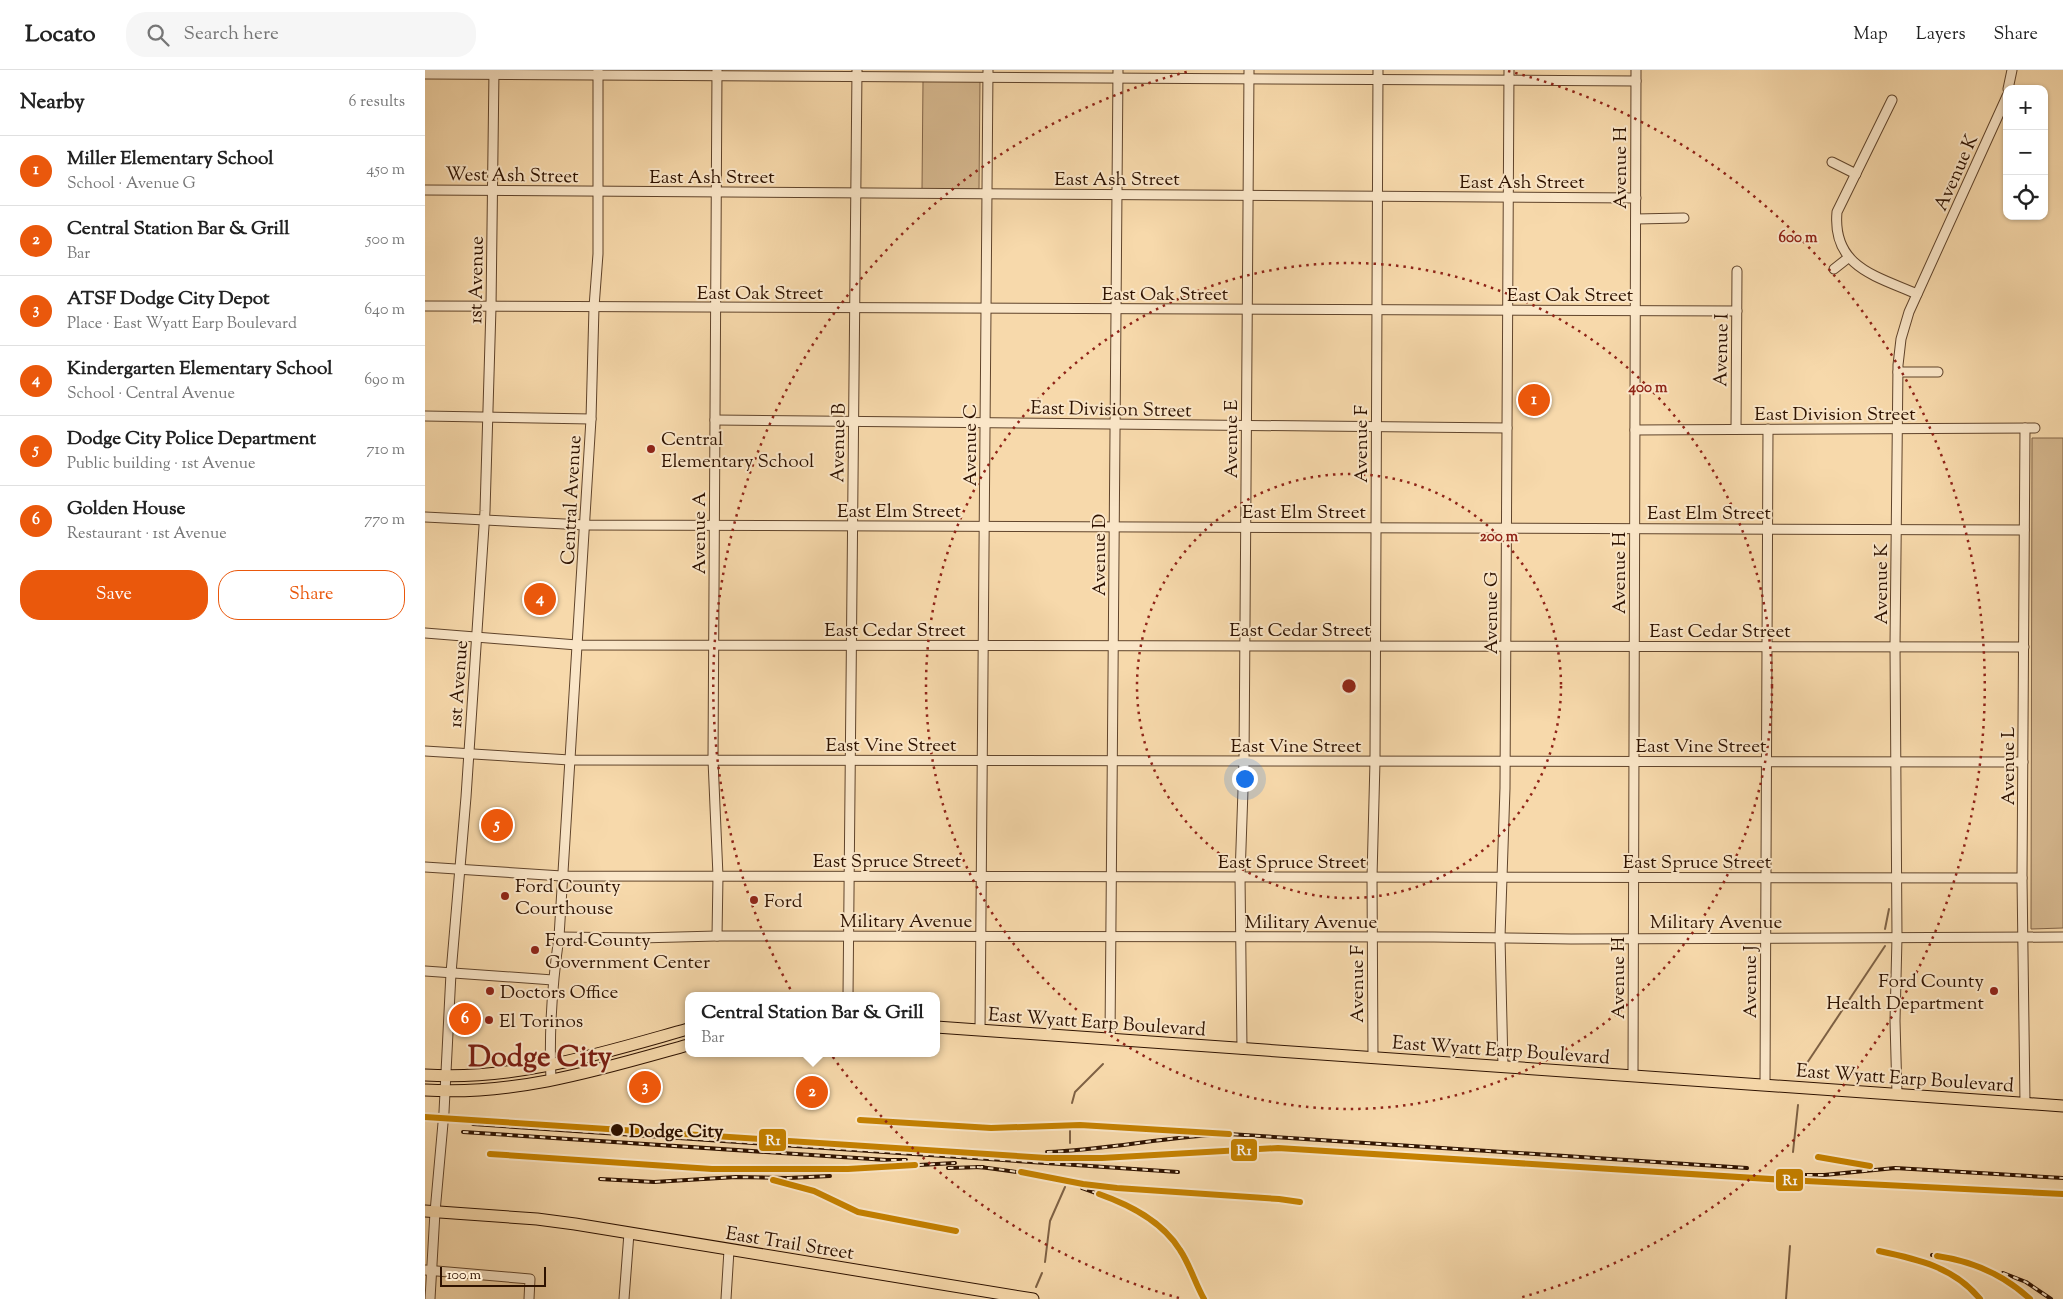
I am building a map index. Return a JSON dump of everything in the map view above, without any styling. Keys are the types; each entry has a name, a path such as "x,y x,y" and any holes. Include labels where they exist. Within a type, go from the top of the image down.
{"main road":[{"name":"East Wyatt Earp Boulevard","path":"940,1027 2063,1106"},
{"path":"425,1075 499,1074 550,1066 685,1030"},
{"path":"425,1090 493,1089 551,1080 685,1046"},
{"name":"East Trail Street","path":"430,1212 541,1220 1033,1299"}],"street":[{"name":"Avenue G","path":"1503,1067 1501,937 1505,761 1509,70"},
{"name":"Avenue H","path":"1633,1076 1636,70"},
{"path":"2009,85 2012,70"},
{"path":"425,74 494,72 1249,74 1636,81"},
{"name":"1st Avenue","path":"430,1299 430,1212 445,1091 451,973 469,754 484,521 491,307 494,72"},
{"name":"Central Avenue","path":"551,1080 553,980 559,938 591,419 594,307 598,254 598,73"},
{"name":"Avenue A","path":"717,73 713,760 718,876 717,936"},
{"name":"Avenue B","path":"848,992 857,73"},
{"name":"Avenue C","path":"981,1030 988,74"},
{"name":"Avenue D","path":"1111,1039 1118,74"},
{"name":"Avenue E","path":"1243,1048 1241,876 1244,761 1249,74"},
{"name":"Avenue F","path":"1373,1058 1372,877 1375,761 1378,75"},
{"path":"1892,100 1837,212 1836,225 1841,248 1855,265 1866,272 1917,294"},
{"name":"Avenue K","path":"1897,1094 1895,1021 1897,937 1895,646 1898,372 1901,339 1909,312 2003,105"},
{"path":"1832,162 1856,174"},
{"name":"West Ash Street","path":"425,190 598,192"},
{"name":"East Ash Street","path":"598,192 1635,198"},
{"path":"1635,219 1684,218"},
{"path":"1834,269 1848,258"},
{"name":"Avenue I","path":"1735,429 1737,271"},
{"name":"East Oak Street","path":"425,306 1737,311"},
{"path":"1898,372 1938,372"},
{"path":"425,416 591,419"},
{"name":"East Division Street","path":"715,420 1507,428"},
{"name":"Avenue L","path":"2025,428 2022,878 2025,1103"},
{"name":"East Division Street","path":"1635,430 2035,428"},
{"name":"Avenue J","path":"1765,1085 1768,429"},
{"name":"East Elm Street","path":"425,517 585,525 2024,530"},
{"name":"East Cedar Street","path":"425,633 577,644 2024,646"},
{"name":"East Vine Street","path":"425,751 569,760 2023,762"},
{"name":"East Spruce Street","path":"425,867 562,876 2022,878"},
{"name":"Military Avenue","path":"559,938 717,936 1241,938 2063,937"},
{"path":"425,971 553,980"},
{"path":"624,1299 629,1233"},
{"path":"726,1299 729,1250"},
{"path":"429,1271 530,1279 529,1299"}],"shaded area":[{"path":"923,81 980,81 979,189 922,189"},
{"path":"2032,438 2063,438 2063,928 2031,929"}],"waterway":[{"path":"1885,929 1889,909"},
{"path":"1801,1072 1885,946"},
{"path":"1072,1103 1075,1092 1103,1064"},
{"path":"1793,1152 1798,1105"},
{"path":"1070,1128 1070,1143"},
{"path":"1045,1262 1050,1221 1065,1187"},
{"path":"1786,1299 1790,1246"},
{"path":"1036,1287 1042,1273"}],"railway":[{"path":"860,1120 991,1128 1071,1124 1187,1131"},
{"path":"473,1124 1178,1172"},
{"path":"463,1132 906,1160"},
{"path":"1047,1152 1093,1149 1183,1137 1229,1134 1747,1168"},
{"path":"490,1154 736,1170 865,1168 955,1163"},
{"path":"1818,1157 1865,1166"},
{"path":"977,1167 1007,1170 1097,1186 1300,1202"},
{"path":"948,1168 983,1167"},
{"path":"1796,1175 1824,1175 1895,1168 2063,1178"},
{"path":"600,1179 654,1182 736,1177 788,1178 830,1176"},
{"path":"785,1182 814,1191 858,1212 956,1231"},
{"path":"1082,1188 1124,1204 1150,1218 1161,1227 1181,1250 1204,1299"},
{"path":"1879,1251 1921,1261 1947,1272 1959,1279 1980,1299"},
{"path":"1932,1255 1959,1261 1997,1275 2030,1299"},
{"path":"2003,1273 2026,1282 2051,1299"}],"transit line":[{"name":"R1","path":"425,1117 1047,1158 1102,1158 1278,1148 1786,1180 2063,1194"},
{"name":"R1","path":"860,1120 991,1128 1080,1125 1229,1134"},
{"name":"R1","path":"490,1154 712,1169 848,1169 915,1165"},
{"name":"R1","path":"1818,1157 1870,1166"},
{"name":"R1","path":"1021,1172 1083,1184 1117,1188 1300,1202"},
{"name":"R1","path":"773,1180 814,1191 858,1212 956,1231"},
{"name":"R1","path":"1099,1194 1122,1203 1155,1222 1173,1240 1184,1256 1204,1299"},
{"name":"R1","path":"1879,1251 1921,1261 1947,1272 1959,1279 1980,1299"},
{"name":"R1","path":"1937,1256 1963,1261 1987,1270 2020,1290 2030,1299"}],"place":[{"name":"Miller Elementary School","path":"1534,400"},
{"name":"Central Elementary School","path":"651,449"},
{"name":"Kindergarten Elementary School","path":"540,599"},
{"name":"Dodge City Police Department","path":"497,825"},
{"name":"Ford County Courthouse","path":"505,896"},
{"name":"Ford","path":"754,900"},
{"name":"Ford County Government Center","path":"535,950"},
{"name":"Doctors Office","path":"490,991"},
{"name":"Ford County Health Department","path":"1994,991"},
{"name":"Golden House","path":"465,1019"},
{"name":"El Torinos","path":"489,1020"},
{"name":"ATSF Dodge City Depot","path":"645,1087"},
{"name":"Central Station Bar & Grill","path":"812,1092"},
{"name":"Dodge City","path":"617,1130"}],"district":[{"name":"Dodge City","path":"540,1056"}]}
